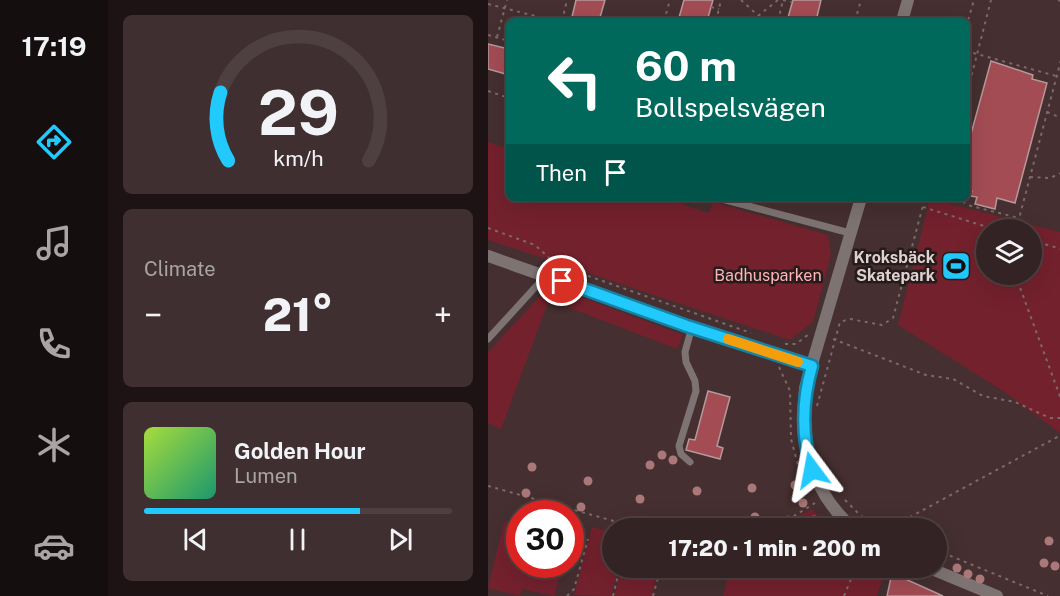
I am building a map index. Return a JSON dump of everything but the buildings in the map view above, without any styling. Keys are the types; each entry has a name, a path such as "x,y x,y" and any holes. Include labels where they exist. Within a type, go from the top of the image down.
{"street":[{"path":"903,18 908,0"},
{"path":"844,518 826,498 808,457 804,410 805,388 861,201"},
{"path":"488,256 812,366"},
{"path":"947,575 996,596"}],"lane":[{"path":"729,201 850,233"},
{"path":"488,339 540,282 543,275"},
{"path":"690,462 681,454 679,446 696,391 685,352 692,327"}],"path":[{"path":"497,37 507,0"},
{"path":"563,18 567,0"},
{"path":"665,18 670,0"},
{"path":"717,18 721,0"},
{"path":"741,0 760,18"},
{"path":"758,16 778,0"},
{"path":"779,18 783,0 792,2"},
{"path":"856,18 861,0"},
{"path":"969,18 974,0"},
{"path":"970,81 991,0"},
{"path":"488,4 546,18"},
{"path":"711,7 719,9"},
{"path":"533,18 534,14"},
{"path":"488,35 506,40"},
{"path":"970,52 1056,76"},
{"path":"962,201 971,206 1019,218 1061,60"},
{"path":"488,91 506,97"},
{"path":"1048,112 1061,118"},
{"path":"1030,177 1050,178 1061,173"},
{"path":"817,409 837,327 844,321 882,325 893,318 924,201"},
{"path":"923,207 976,223"},
{"path":"488,228 535,245 557,265 753,333"},
{"path":"1042,243 1061,249"},
{"path":"1019,285 1061,399"},
{"path":"782,342 796,344 808,334 814,333"},
{"path":"833,339 926,375 953,380 983,396 1015,402 1050,418 1061,418"},
{"path":"908,518 1061,435"},
{"path":"488,486 603,518"},
{"path":"840,496 865,518"},
{"path":"772,518 794,516 815,503"},
{"path":"567,596 574,589 588,539"},
{"path":"947,555 1048,596"},
{"path":"613,596 617,578"},
{"path":"653,596 658,578"},
{"path":"845,596 852,578"}],"green space":[{"name":"Badhusparken","path":"488,142 506,148 506,201 671,201 709,213 713,202 828,235 831,255 813,322 790,340 488,240"},
{"path":"929,201 938,201 1009,219 976,219 976,285 1042,285 1042,227 1060,232 1060,433 1003,391 898,325"},
{"path":"554,287 683,335 677,349 549,300 501,429 488,423 488,352 544,292"},
{"path":"812,509 820,518 784,518 796,517"},
{"path":"504,522 506,523 506,578 559,578 554,596 522,589 520,596 488,588"},
{"path":"592,527 602,530 602,578 616,578 611,596 574,595 578,578 584,578 584,557"},
{"path":"619,578 656,578 652,596 614,596"},
{"path":"727,578 882,578 877,596 723,596"}],"slow traffic":[{"path":"728,339 798,362"}],"place":[{"name":"Kroksbäck Skatepark","path":"956,266"}],"route":[{"path":"562,281 687,326 812,366 805,388 804,435 812,470"}]}
